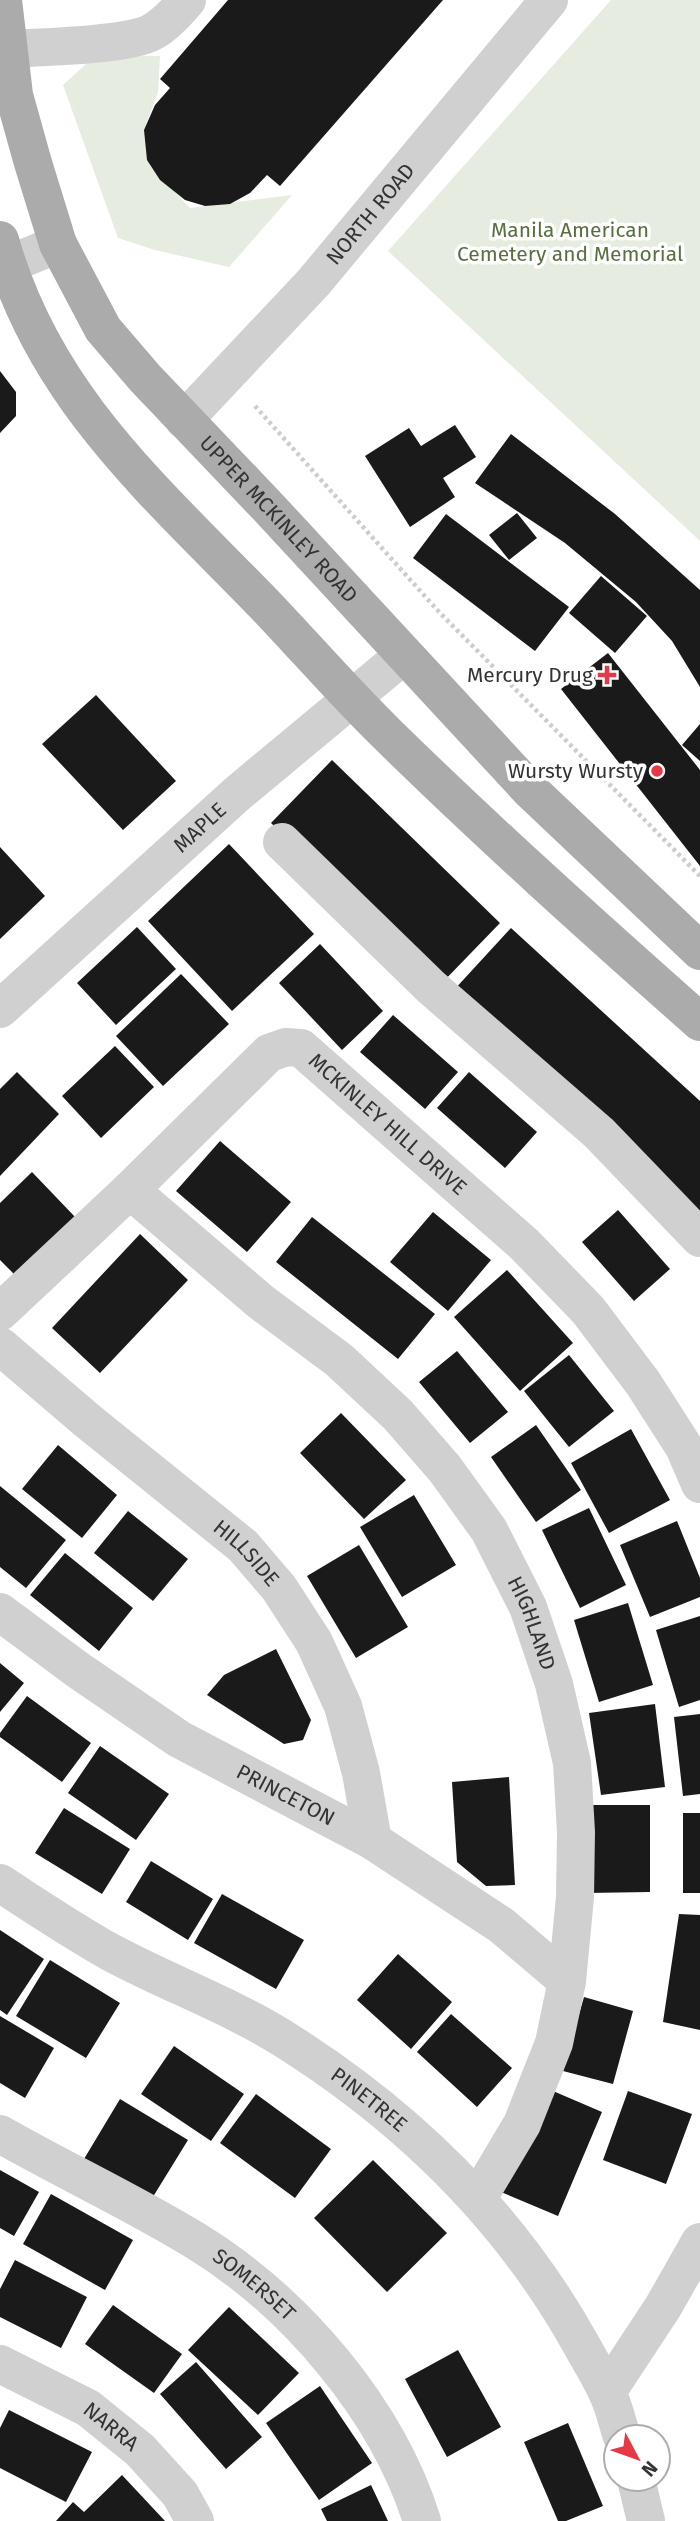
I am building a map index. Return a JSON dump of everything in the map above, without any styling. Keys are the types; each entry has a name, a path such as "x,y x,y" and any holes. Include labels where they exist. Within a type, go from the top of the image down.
{"main road":[{"name":"UPPER MCKINLEY ROAD","path":"4,0 13,96 58,244 103,329 184,420 531,791 700,951"},
{"path":"2,258 45,351 73,395 120,456 384,732 547,886 700,1022"}],"street":[{"path":"7,49 114,41 150,33 175,14 187,0"},
{"name":"NORTH ROAD","path":"184,420 313,283 549,0"},
{"path":"2,258 58,244"},
{"name":"MAPLE","path":"0,1009 238,793 404,655"},
{"path":"282,842 431,987 599,1133 700,1238"},
{"name":"MCKINLEY HILL DRIVE","path":"0,1312 130,1190 269,1053 286,1047 301,1048 524,1244 588,1310 643,1382 684,1447 700,1484"},
{"name":"HIGHLAND","path":"130,1190 261,1303 339,1360 398,1415 444,1469 489,1530 532,1620 554,1684 572,1763 576,1832 575,1897 567,1981 554,2043 522,2124 478,2198"},
{"name":"HILLSIDE","path":"0,1346 89,1422 243,1546 279,1588 314,1642 343,1706 361,1773 373,1841"},
{"name":"PRINCETON","path":"0,1612 78,1670 179,1739 373,1841 501,1925 567,1981"},
{"name":"PINETREE","path":"0,1884 112,1953 222,2005 286,2041 359,2090 414,2134 478,2198 523,2253 563,2312 607,2392 617,2423"},
{"name":"SOMERSET","path":"0,2134 198,2242 255,2283 306,2330 342,2374 386,2436 422,2521"},
{"path":"607,2392 663,2307 700,2242"},
{"name":"NARRA","path":"0,2364 88,2409 140,2450 180,2494 195,2521"},
{"path":"639,2493 646,2521"}],"path":[{"path":"213,449 256,405 439,612 700,876"}],"green space":[{"name":"Manila American Cemetery and Memorial","path":"611,0 700,0 700,541 388,251"},
{"path":"96,55 160,56 158,92 144,130 156,172 190,208 292,195 229,267 155,250 118,238 63,85"}],"building":[{"path":"228,0 443,0 280,186 267,175 250,193 230,204 205,206 185,200 160,180 147,160 144,130 155,105 170,88 160,79"},
{"path":"0,371 16,392 16,416 0,433"},
{"path":"455,425 476,457 443,478 455,497 410,527 365,456 409,428 421,446"},
{"path":"511,434 615,514 700,590 700,687 672,641 636,602 565,543 475,483"},
{"path":"517,513 537,538 509,560 489,535"},
{"path":"446,514 569,607 535,651 413,558"},
{"path":"601,576 647,616 615,653 569,613"},
{"path":"608,653 700,770 700,866 561,689"},
{"path":"96,695 176,781 123,830 42,744"},
{"path":"700,724 700,761 682,745"},
{"path":"332,760 500,923 439,986 271,823"},
{"path":"229,844 314,934 232,1011 148,921"},
{"path":"0,847 45,896 0,939"},
{"path":"137,927 176,969 116,1025 77,983"},
{"path":"511,928 700,1101 700,1216 453,991"},
{"path":"320,944 383,1011 342,1050 279,983"},
{"path":"181,974 229,1024 163,1086 116,1036"},
{"path":"393,1015 458,1072 425,1109 360,1052"},
{"path":"115,1046 154,1087 101,1138 62,1096"},
{"path":"17,1072 59,1114 0,1176 0,1089"},
{"path":"469,1072 537,1132 505,1168 437,1108"},
{"path":"220,1141 291,1202 247,1252 176,1191"},
{"path":"32,1172 77,1219 17,1277 0,1260 0,1203"},
{"path":"618,1210 670,1269 634,1301 582,1242"},
{"path":"433,1212 491,1260 448,1311 390,1262"},
{"path":"312,1217 435,1314 398,1359 276,1262"},
{"path":"140,1234 188,1280 100,1373 52,1328"},
{"path":"507,1270 573,1343 520,1391 454,1317"},
{"path":"457,1351 508,1412 470,1443 419,1382"},
{"path":"569,1355 614,1411 569,1447 524,1391"},
{"path":"341,1413 406,1480 364,1519 300,1453"},
{"path":"536,1425 581,1490 536,1522 491,1457"},
{"path":"631,1429 670,1500 609,1533 571,1463"},
{"path":"58,1445 117,1495 82,1538 22,1489"},
{"path":"0,1486 66,1540 26,1588 0,1567"},
{"path":"414,1495 456,1565 402,1597 360,1527"},
{"path":"589,1508 626,1585 580,1608 542,1530"},
{"path":"128,1511 188,1559 153,1601 94,1553"},
{"path":"677,1521 700,1578 700,1597 650,1617 620,1545"},
{"path":"359,1545 408,1627 356,1658 307,1576"},
{"path":"65,1553 133,1608 99,1651 30,1595"},
{"path":"628,1603 653,1685 599,1702 574,1620"},
{"path":"700,1616 700,1700 679,1707 656,1630"},
{"path":"276,1649 311,1720 303,1740 284,1744 207,1695 224,1675"},
{"path":"0,1663 24,1683 0,1712"},
{"path":"27,1696 91,1743 62,1782 0,1737 0,1733"},
{"path":"655,1704 665,1787 601,1795 589,1713"},
{"path":"700,1714 700,1794 683,1796 674,1717"},
{"path":"100,1746 169,1794 136,1840 68,1793"},
{"path":"509,1777 515,1885 486,1886 457,1862 452,1782"},
{"path":"585,1805 650,1805 650,1892 586,1893"},
{"path":"64,1808 130,1849 102,1894 35,1853"},
{"path":"683,1813 700,1813 700,1893 683,1893"},
{"path":"151,1861 213,1899 188,1940 126,1902"},
{"path":"222,1894 304,1940 276,1989 194,1943"},
{"path":"679,1914 700,1915 700,2030 663,2022"},
{"path":"0,1930 44,1959 7,2015 0,2010"},
{"path":"398,1954 452,2002 411,2049 357,2000"},
{"path":"50,1960 120,2003 86,2058 16,2016"},
{"path":"584,1997 633,2011 613,2084 563,2071"},
{"path":"451,2014 512,2068 477,2107 417,2052"},
{"path":"0,2016 54,2048 25,2098 0,2083"},
{"path":"174,2046 244,2094 211,2141 141,2094"},
{"path":"546,2088 602,2112 558,2216 501,2192"},
{"path":"628,2091 692,2114 666,2184 603,2160"},
{"path":"256,2094 331,2149 295,2198 220,2143"},
{"path":"120,2099 188,2140 151,2200 84,2159"},
{"path":"373,2160 447,2233 387,2292 314,2218"},
{"path":"0,2170 39,2192 14,2236 0,2228"},
{"path":"51,2194 133,2240 105,2290 23,2244"},
{"path":"15,2260 87,2297 61,2348 0,2317 0,2289"},
{"path":"113,2305 182,2354 154,2393 85,2344"},
{"path":"229,2307 299,2373 258,2415 188,2350"},
{"path":"458,2350 501,2427 447,2457 405,2379"},
{"path":"196,2362 262,2437 226,2469 160,2394"},
{"path":"320,2386 372,2463 319,2500 266,2423"},
{"path":"9,2410 92,2452 66,2502 0,2468 0,2428"},
{"path":"568,2423 603,2506 566,2521 558,2521 524,2442"},
{"path":"122,2475 165,2521 56,2521 73,2502 84,2512"},
{"path":"371,2485 388,2521 327,2521 321,2509"}],"place":[{"name":"Mercury Drug","path":"607,675"},
{"name":"Wursty Wursty","path":"657,771"}]}
